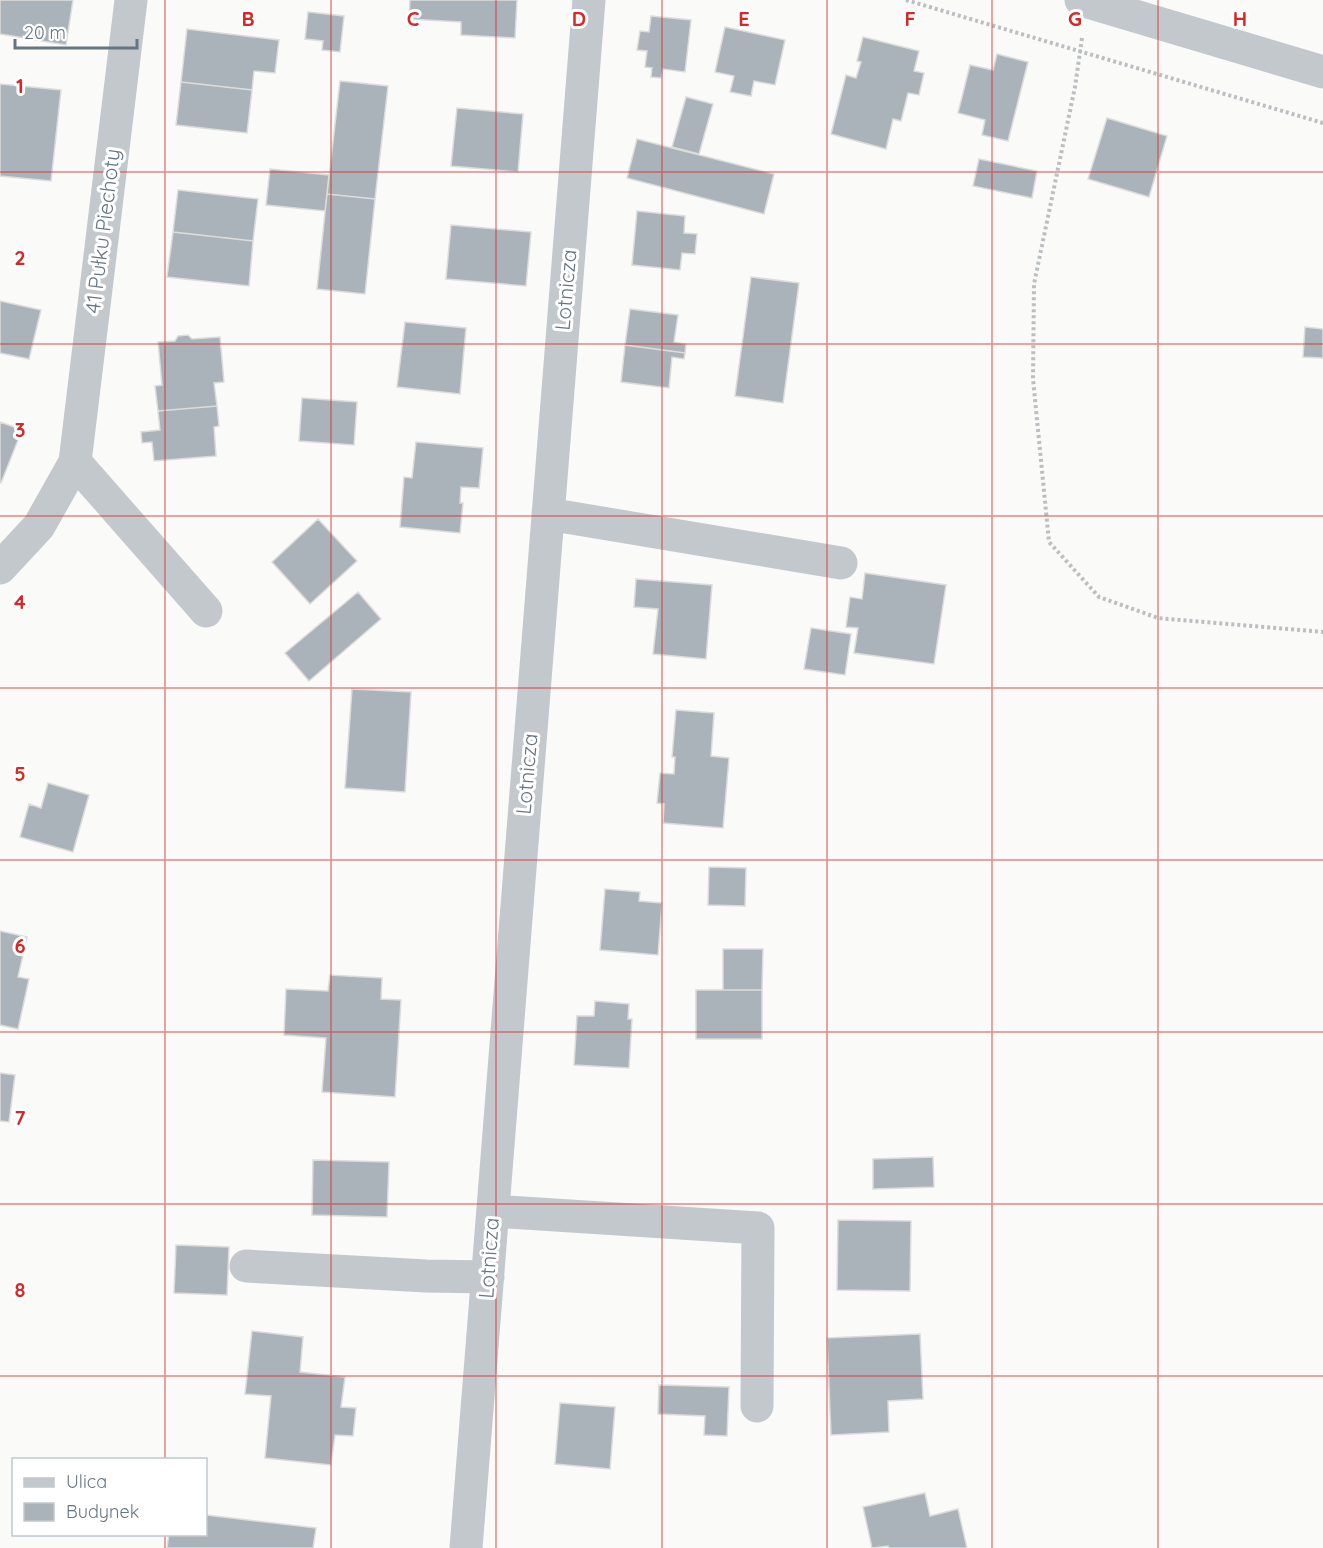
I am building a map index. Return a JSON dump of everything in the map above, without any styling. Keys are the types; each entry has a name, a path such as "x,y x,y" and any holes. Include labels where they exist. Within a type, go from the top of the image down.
{"street":[{"name":"41 Pułku Piechoty","path":"0,568 39,526 75,462 131,0"},
{"name":"Lotnicza","path":"466,1548 589,0"},
{"path":"1084,1 1127,7 1323,72"},
{"path":"75,462 206,611"},
{"path":"548,514 841,563"},
{"path":"493,1211 758,1228 757,1406"},
{"path":"246,1266 426,1276 488,1277"}],"path":[{"path":"906,0 1323,123"},
{"path":"1084,1 1075,87 1034,284 1033,379 1049,542 1099,597 1158,618 1323,632"}],"building":[{"path":"0,0 73,0 66,45 0,34"},
{"path":"410,0 517,0 515,38 461,35 461,22 409,19"},
{"path":"308,12 344,16 340,52 322,50 323,41 305,39"},
{"path":"651,16 691,20 685,72 663,69 661,78 651,77 652,68 645,67 647,51 637,50 640,31 649,32"},
{"path":"725,27 785,40 775,85 754,81 751,96 730,92 734,76 715,72"},
{"path":"187,29 279,40 275,73 254,71 252,90 181,82"},
{"path":"863,37 919,51 914,71 924,73 919,95 908,93 901,121 893,119 886,149 831,134 846,75 856,78 861,62 857,61"},
{"path":"997,54 1028,62 1008,141 982,135 985,120 958,113 970,65 993,70"},
{"path":"340,81 388,86 375,199 327,194"},
{"path":"181,82 252,90 247,133 176,125"},
{"path":"0,84 61,90 51,181 0,176"},
{"path":"686,97 713,104 699,154 672,147"},
{"path":"457,108 523,114 518,172 451,166"},
{"path":"1107,118 1167,136 1149,197 1088,179"},
{"path":"637,139 774,174 764,214 627,178"},
{"path":"979,159 1037,171 1032,198 973,186"},
{"path":"270,169 329,175 325,211 266,205"},
{"path":"178,190 258,199 253,241 173,232"},
{"path":"327,194 375,199 365,294 317,289"},
{"path":"637,211 685,216 684,233 697,234 695,254 682,253 680,270 632,265"},
{"path":"451,225 531,232 526,286 446,279"},
{"path":"173,232 253,241 249,286 167,277"},
{"path":"751,277 799,283 783,403 735,396"},
{"path":"0,301 41,310 29,359 0,353"},
{"path":"630,309 678,315 674,342 686,344 685,353 625,345"},
{"path":"405,322 466,328 460,394 397,387"},
{"path":"1305,327 1323,329 1323,358 1303,357"},
{"path":"188,335 192,339 220,337 224,382 214,383 217,406 158,411 155,386 162,385 158,342 175,341 178,336"},
{"path":"625,345 685,353 684,359 672,357 669,388 621,382"},
{"path":"302,398 357,402 354,445 299,441"},
{"path":"217,406 219,426 214,427 216,456 154,461 152,442 142,443 141,432 160,430 158,411"},
{"path":"0,422 22,430 1,483 0,482"},
{"path":"416,442 483,448 479,488 461,487 460,503 463,503 460,533 400,527 404,477 412,478"},
{"path":"318,519 357,561 310,604 272,562"},
{"path":"865,573 946,585 934,664 854,653 858,628 846,627 850,597 862,599"},
{"path":"636,579 712,585 706,659 653,654 658,609 634,607"},
{"path":"358,592 381,619 309,681 285,653"},
{"path":"811,628 851,634 845,675 804,669"},
{"path":"352,689 411,692 405,792 345,788"},
{"path":"676,710 714,713 711,756 729,758 723,828 663,823 664,804 657,803 660,773 674,774 675,757 672,757"},
{"path":"48,783 89,795 73,852 20,837 29,804 41,808"},
{"path":"709,867 746,868 745,906 708,905"},
{"path":"605,889 640,892 639,901 662,903 658,955 600,950"},
{"path":"0,931 27,937 18,977 29,979 18,1029 0,1025"},
{"path":"723,949 763,949 762,990 723,990"},
{"path":"330,975 382,978 381,999 401,1000 395,1097 322,1092 326,1038 284,1035 286,989 328,991"},
{"path":"696,990 762,990 762,1039 696,1039"},
{"path":"595,1001 629,1004 628,1019 632,1019 629,1068 574,1065 577,1016 594,1016"},
{"path":"0,1073 15,1075 9,1122 0,1121"},
{"path":"933,1157 934,1187 873,1189 873,1159"},
{"path":"313,1160 389,1162 387,1217 312,1215"},
{"path":"838,1220 911,1221 910,1291 837,1290"},
{"path":"176,1245 229,1247 227,1295 174,1293"},
{"path":"252,1331 303,1337 300,1372 345,1377 341,1407 356,1408 353,1436 335,1435 331,1465 265,1458 271,1396 245,1394"},
{"path":"920,1334 923,1399 888,1401 889,1432 831,1435 827,1338"},
{"path":"659,1385 729,1387 727,1436 704,1435 705,1416 658,1414"},
{"path":"560,1403 615,1407 610,1469 555,1464"},
{"path":"925,1493 930,1516 958,1509 967,1548 889,1548 888,1546 872,1548 863,1507"},
{"path":"207,1515 316,1528 313,1548 167,1548 169,1536 207,1536"}]}
